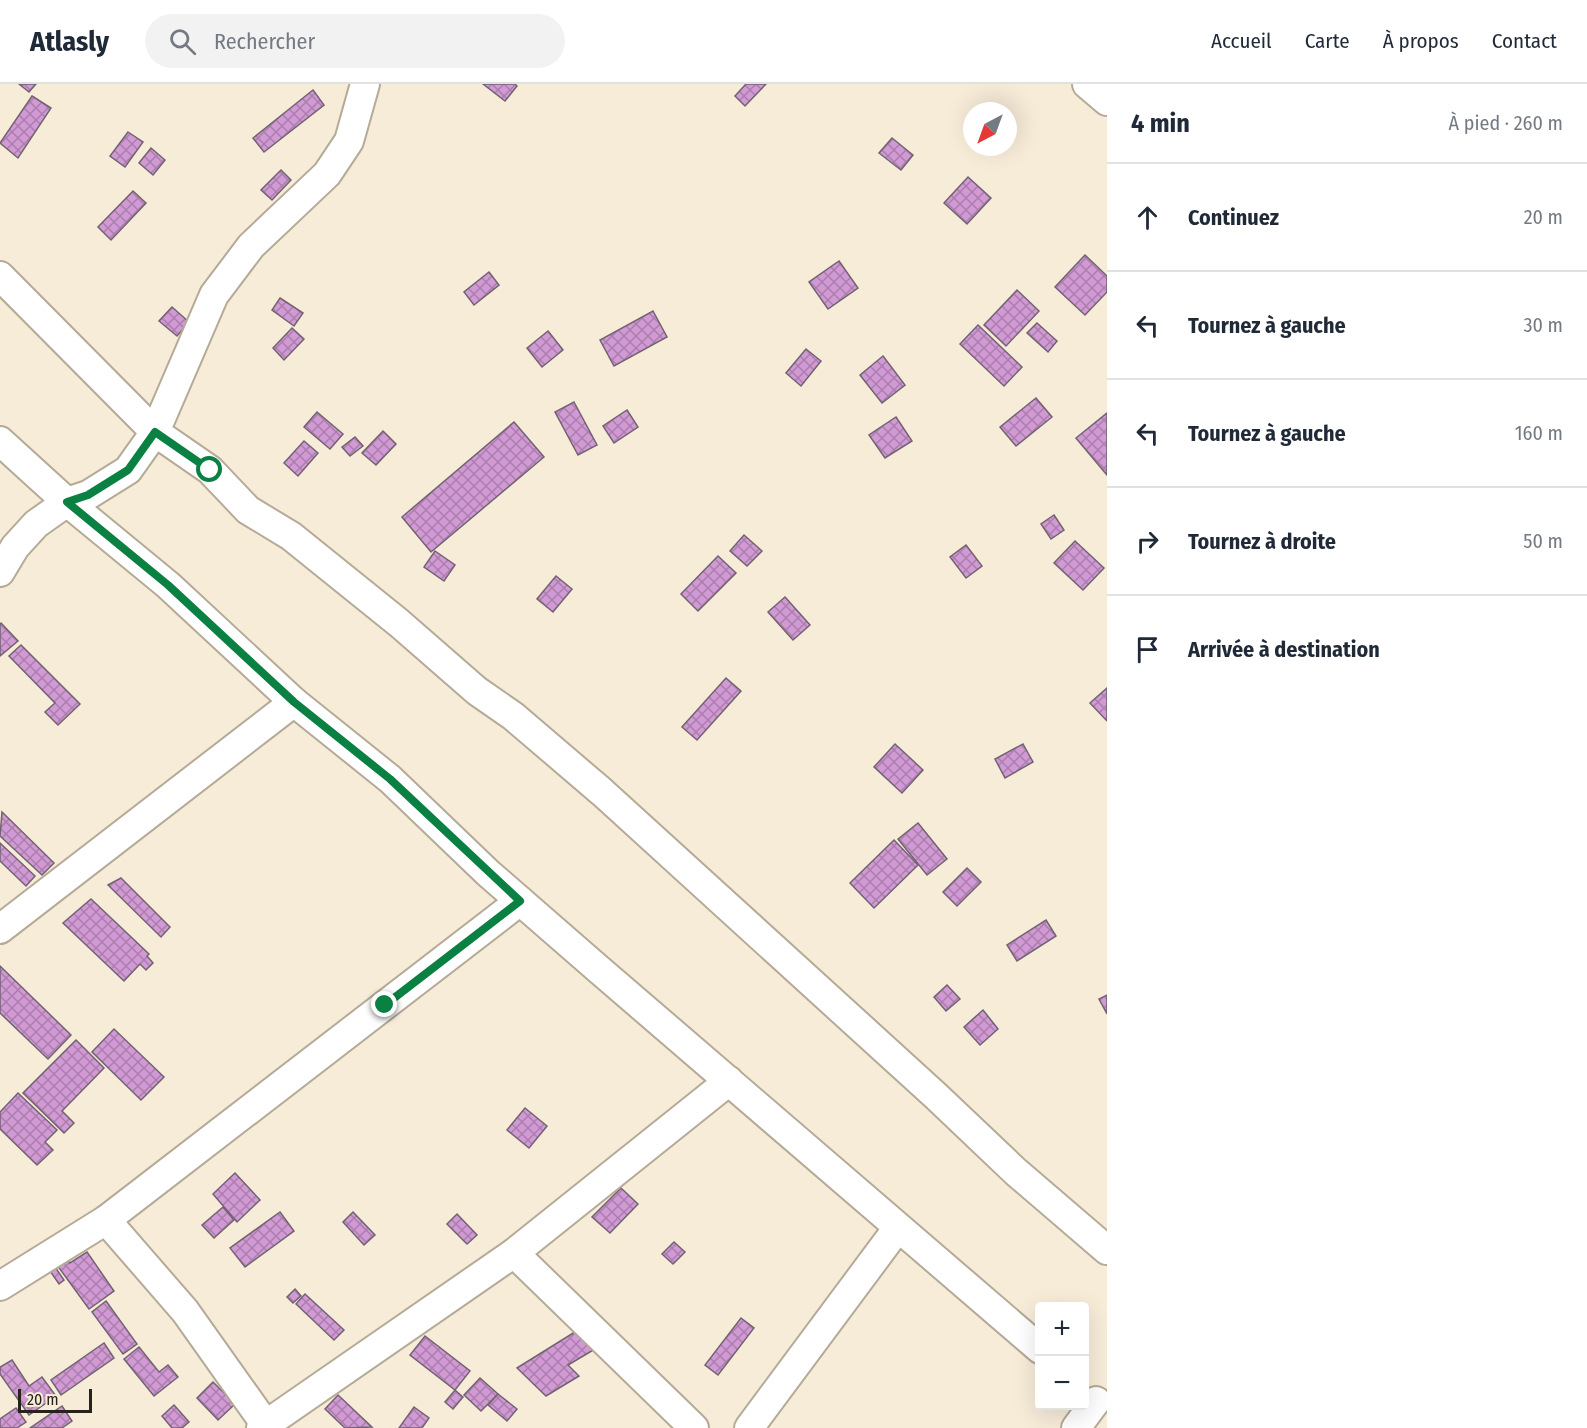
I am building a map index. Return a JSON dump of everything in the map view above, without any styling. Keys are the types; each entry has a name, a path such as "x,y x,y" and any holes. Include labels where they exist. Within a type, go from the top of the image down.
{"street":[{"path":"0,572 7,546 67,502 88,495 128,470 155,432 214,295 251,246 327,174 349,141 365,84"},
{"path":"1087,84 1107,101"},
{"path":"0,276 155,432 210,470 248,510 291,536 399,623 477,691 513,716 602,792 936,1096 1016,1172 1107,1250"},
{"path":"0,441 67,502 168,585 294,702 390,779 520,901 897,1229 929,1253 1035,1345"},
{"path":"0,928 294,702"},
{"path":"1,1283 106,1220 520,901"},
{"path":"106,1220 185,1311 264,1427 514,1253 729,1081"},
{"path":"749,1428 897,1229"},
{"path":"514,1253 694,1428"},
{"path":"1076,1428 1096,1400"}],"building":[{"path":"19,84 36,84 29,92"},
{"path":"483,84 515,84 517,86 505,101"},
{"path":"746,84 766,84 745,106 735,96"},
{"path":"313,90 324,105 264,152 253,138"},
{"path":"32,96 51,108 18,158 0,143"},
{"path":"128,132 143,142 125,167 110,156"},
{"path":"892,138 913,155 901,170 879,153"},
{"path":"151,148 165,160 153,175 139,163"},
{"path":"281,170 291,180 272,200 261,190"},
{"path":"968,177 991,198 967,224 944,203"},
{"path":"133,191 146,203 111,240 98,227"},
{"path":"1085,255 1107,276 1107,292 1085,315 1055,287"},
{"path":"839,261 858,288 828,309 809,282"},
{"path":"489,272 499,285 474,305 464,292"},
{"path":"1017,290 1039,311 1006,346 984,325"},
{"path":"280,298 303,313 294,326 272,310"},
{"path":"172,307 189,322 177,336 159,321"},
{"path":"653,311 667,337 614,366 600,340"},
{"path":"1037,323 1057,341 1048,352 1027,333"},
{"path":"978,325 1022,367 1004,386 960,344"},
{"path":"292,328 304,339 284,360 273,348"},
{"path":"548,331 563,350 542,367 527,348"},
{"path":"806,349 821,361 801,386 786,373"},
{"path":"883,356 905,385 882,403 860,375"},
{"path":"1036,398 1052,417 1016,446 1000,427"},
{"path":"574,402 597,445 578,455 555,412"},
{"path":"627,410 638,427 614,443 603,426"},
{"path":"317,412 343,434 330,449 304,427"},
{"path":"1107,413 1107,475 1076,438"},
{"path":"896,417 912,441 885,458 869,435"},
{"path":"514,422 544,457 431,552 402,517"},
{"path":"383,431 396,444 376,465 362,453"},
{"path":"355,437 363,446 350,456 342,447"},
{"path":"304,441 318,453 298,476 284,463"},
{"path":"1054,515 1064,530 1051,539 1041,524"},
{"path":"744,535 762,551 747,566 730,551"},
{"path":"1075,541 1104,568 1083,590 1054,563"},
{"path":"966,545 982,566 966,578 950,557"},
{"path":"435,551 455,565 444,581 424,567"},
{"path":"718,556 736,573 698,611 681,594"},
{"path":"556,576 572,589 553,612 537,599"},
{"path":"785,597 810,625 793,640 768,612"},
{"path":"0,624 18,641 0,656"},
{"path":"21,645 80,704 58,725 45,712 55,703 9,656"},
{"path":"726,678 741,691 697,740 682,727"},
{"path":"1107,688 1107,721 1090,703"},
{"path":"895,744 923,770 902,793 874,767"},
{"path":"1023,744 1033,762 1005,778 995,759"},
{"path":"2,812 54,863 42,875 0,836"},
{"path":"918,823 947,859 927,875 898,839"},
{"path":"894,840 918,865 874,908 850,883"},
{"path":"0,843 35,876 26,886 0,861"},
{"path":"967,868 981,882 957,906 943,892"},
{"path":"121,878 170,927 161,937 108,885"},
{"path":"91,899 149,954 147,956 153,963 146,970 140,964 124,981 63,923"},
{"path":"1046,920 1056,936 1017,961 1007,945"},
{"path":"0,966 71,1035 48,1059 0,1013"},
{"path":"947,985 960,999 946,1011 934,997"},
{"path":"1107,995 1107,1014 1099,999"},
{"path":"983,1010 998,1029 980,1045 964,1027"},
{"path":"114,1029 164,1077 141,1100 92,1052"},
{"path":"76,1040 104,1068 62,1111 74,1123 64,1133 23,1093"},
{"path":"18,1093 57,1130 45,1142 53,1150 37,1165 0,1129 0,1112"},
{"path":"525,1108 547,1126 529,1148 507,1130"},
{"path":"235,1173 260,1200 237,1222 213,1194"},
{"path":"621,1188 638,1204 610,1233 592,1217"},
{"path":"223,1207 234,1220 214,1238 202,1225"},
{"path":"280,1212 294,1231 245,1267 230,1248"},
{"path":"353,1212 375,1235 364,1245 343,1222"},
{"path":"457,1214 477,1235 467,1244 447,1224"},
{"path":"674,1242 685,1252 673,1264 662,1254"},
{"path":"87,1252 114,1291 89,1309 57,1265 66,1258 70,1263"},
{"path":"55,1267 64,1280 59,1284 50,1271"},
{"path":"295,1289 301,1296 293,1303 287,1297"},
{"path":"305,1294 344,1330 334,1340 296,1304"},
{"path":"106,1301 137,1344 123,1354 92,1312"},
{"path":"741,1318 754,1328 718,1375 705,1365"},
{"path":"578,1330 595,1349 568,1365 579,1376 546,1396 517,1368"},
{"path":"425,1336 470,1371 455,1390 410,1355"},
{"path":"104,1343 114,1358 61,1395 51,1380"},
{"path":"139,1347 159,1372 168,1365 178,1377 154,1396 124,1359"},
{"path":"12,1360 29,1386 42,1377 56,1396 29,1415 0,1374 0,1367"},
{"path":"480,1378 498,1394 481,1411 464,1395"},
{"path":"213,1382 235,1404 218,1420 197,1398"},
{"path":"455,1390 463,1397 453,1409 445,1402"},
{"path":"498,1394 517,1409 507,1421 488,1405"},
{"path":"338,1395 372,1427 345,1428 325,1409"},
{"path":"174,1405 189,1422 182,1428 172,1428 162,1416"},
{"path":"62,1406 72,1421 62,1428 30,1428"},
{"path":"414,1407 429,1418 422,1428 399,1428"},
{"path":"16,1408 26,1422 17,1428 0,1428 0,1419"}],"route":[{"path":"210,470 155,432 128,470 88,495 67,502 168,585 294,702 390,779 520,901 385,1005"}]}
